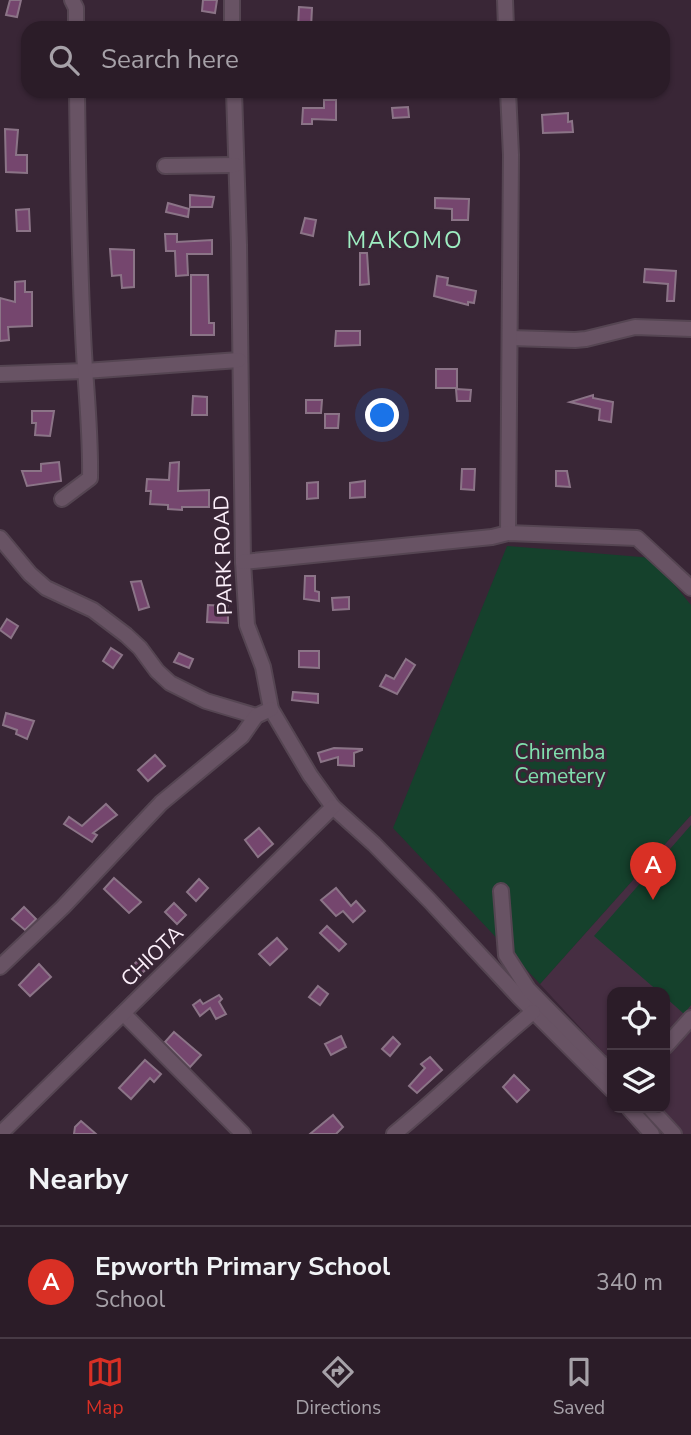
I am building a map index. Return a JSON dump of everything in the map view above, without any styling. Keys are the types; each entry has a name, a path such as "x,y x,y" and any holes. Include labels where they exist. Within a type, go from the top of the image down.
{"street":[{"path":"72,0 76,8 76,21"},
{"path":"232,0 232,21"},
{"path":"506,0 506,21"},
{"path":"62,499 90,478 91,442 79,262 77,98"},
{"name":"PARK ROAD","path":"234,98 243,562 247,625 263,667 271,709 310,775 333,807 374,844 523,993 533,1012 607,1085"},
{"path":"508,533 509,98"},
{"path":"165,166 236,165"},
{"path":"510,338 586,339 635,327 691,329"},
{"path":"0,374 239,360"},
{"path":"243,562 492,537 508,533 637,538 691,589"},
{"path":"0,538 30,574 46,588 93,610 126,635 170,682 206,701 256,716"},
{"path":"0,967 63,907 161,803 242,736 256,716 271,709"},
{"name":"CHIOTA","path":"0,1134 333,807"},
{"path":"501,891 506,955 523,993 607,1068"},
{"path":"394,1134 433,1103 492,1045 533,1012"},
{"path":"124,1014 243,1134"},
{"path":"670,1041 691,1018"},
{"path":"633,1113 652,1134"},
{"path":"655,1113 674,1134"}],"shaded area":[{"path":"691,815 691,1134 680,1134 660,1113 670,1113 670,987 607,987 607,1057 540,984"}],"green space":[{"name":"Chiremba Cemetery","path":"507,546 653,558 691,605 691,815 540,984 393,828"},
{"path":"691,825 691,1005 684,1014 670,1001 670,987 653,987 594,936"}],"building":[{"path":"10,0 21,0 17,17 6,15"},
{"path":"203,0 217,0 215,13 202,11"},
{"path":"299,7 312,8 311,21 298,21"},
{"path":"324,100 336,100 336,120 312,119 312,124 302,124 303,108 324,108"},
{"path":"408,107 409,117 393,118 392,108"},
{"path":"568,113 568,122 572,121 573,132 543,133 542,115"},
{"path":"5,129 18,130 16,155 27,155 27,173 6,172"},
{"path":"190,195 214,197 212,207 190,207"},
{"path":"435,198 469,199 468,220 452,220 452,209 435,208"},
{"path":"168,203 189,209 188,217 166,212"},
{"path":"29,209 30,231 17,231 16,210"},
{"path":"305,218 316,220 313,236 301,233"},
{"path":"165,234 177,234 177,242 212,240 212,254 187,254 188,275 176,276 175,251 166,251"},
{"path":"110,249 134,250 134,287 122,288 121,275 112,276"},
{"path":"360,253 367,253 369,284 360,285"},
{"path":"645,269 676,271 674,301 667,301 668,284 644,282"},
{"path":"191,275 208,275 209,323 214,323 214,335 191,335"},
{"path":"437,276 448,278 447,285 476,291 474,303 468,302 468,305 434,296"},
{"path":"25,281 25,292 32,292 32,326 8,327 9,340 0,341 0,298 15,302 15,282"},
{"path":"336,331 360,331 360,345 335,346"},
{"path":"436,369 457,369 457,388 436,388"},
{"path":"456,389 471,390 470,401 457,401"},
{"path":"593,395 593,398 613,402 611,422 599,420 600,409 570,402"},
{"path":"193,396 207,397 207,415 192,415"},
{"path":"306,400 322,400 321,413 306,413"},
{"path":"32,411 54,411 50,436 35,435 36,423 32,423"},
{"path":"325,414 339,414 338,428 325,428"},
{"path":"59,462 61,481 27,486 22,471 41,471 41,464"},
{"path":"179,462 178,491 209,490 209,507 182,507 182,510 168,509 168,505 150,504 151,491 146,491 147,479 169,480 170,463"},
{"path":"462,469 475,469 474,490 461,489"},
{"path":"556,471 567,471 570,487 556,486"},
{"path":"365,481 365,497 350,498 350,483"},
{"path":"318,482 318,498 307,499 307,483"},
{"path":"305,576 315,576 315,591 319,592 319,601 304,599"},
{"path":"141,581 149,607 139,610 131,582"},
{"path":"349,597 349,609 333,610 332,598"},
{"path":"208,605 228,606 228,623 207,622"},
{"path":"7,619 18,626 11,638 0,630"},
{"path":"111,648 122,655 113,668 103,661"},
{"path":"299,651 319,651 319,668 299,667"},
{"path":"179,653 193,659 189,668 174,662"},
{"path":"406,659 415,665 397,694 380,686 386,675 394,679"},
{"path":"293,692 318,694 318,703 292,700"},
{"path":"6,713 34,721 27,739 16,734 17,730 3,725"},
{"path":"334,748 362,750 354,753 354,766 338,765 338,757 321,762 318,753"},
{"path":"155,755 165,766 148,781 138,770"},
{"path":"106,804 117,815 93,833 97,835 92,842 64,824 69,817 82,826"},
{"path":"259,828 273,844 258,857 245,840"},
{"path":"114,878 141,902 129,913 104,889"},
{"path":"199,879 208,888 196,901 187,892"},
{"path":"336,888 351,906 356,901 365,911 353,922 343,911 336,916 321,900"},
{"path":"174,903 186,915 177,924 165,912"},
{"path":"24,907 36,919 25,930 12,919"},
{"path":"327,926 346,944 339,951 320,933"},
{"path":"277,938 287,949 270,965 259,954"},
{"path":"146,953 154,962 140,975 132,966"},
{"path":"39,964 51,977 30,996 19,985"},
{"path":"318,986 328,994 320,1005 309,997"},
{"path":"219,995 222,999 219,1002 226,1014 216,1019 210,1008 200,1016 193,1005 200,1000 203,1004"},
{"path":"174,1032 201,1055 190,1067 165,1042"},
{"path":"341,1036 346,1047 331,1055 325,1044"},
{"path":"393,1037 400,1044 390,1056 382,1049"},
{"path":"430,1057 442,1070 417,1093 409,1086 425,1068 421,1064"},
{"path":"145,1060 161,1074 154,1082 150,1078 131,1099 119,1088"},
{"path":"514,1075 529,1090 517,1102 503,1087"},
{"path":"333,1115 343,1127 336,1134 310,1134"},
{"path":"81,1121 96,1134 74,1134 75,1127"}],"place":[{"name":"Epworth Primary School","path":"653,900"}],"district":[{"name":"MAKOMO","path":"405,240"}]}
